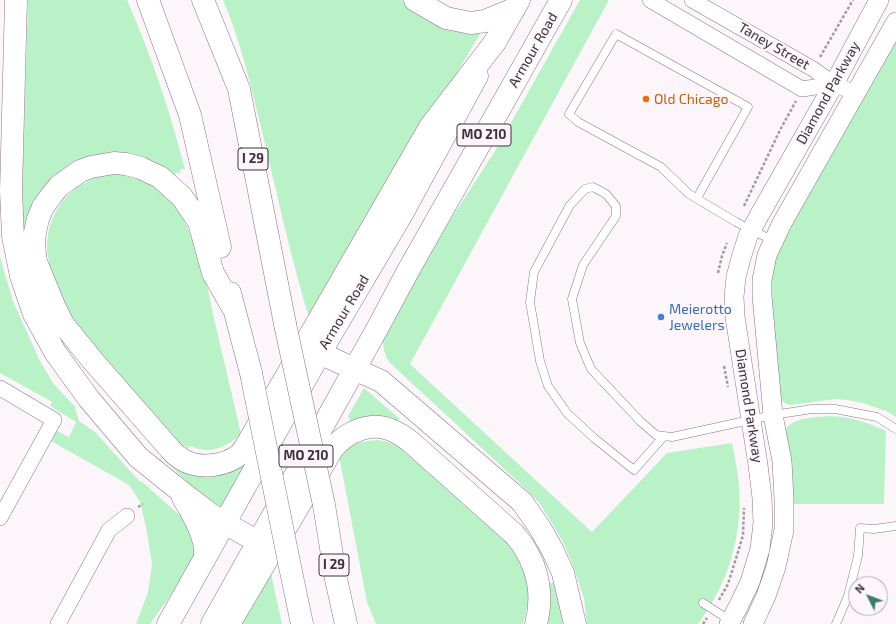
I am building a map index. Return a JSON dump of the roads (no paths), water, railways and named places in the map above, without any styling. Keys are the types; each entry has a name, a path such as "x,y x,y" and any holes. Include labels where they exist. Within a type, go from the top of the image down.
{"main road":[{"path":"16,0 11,191 13,236 21,276 34,314 55,352 89,399 138,457 179,490 225,523 258,542"},
{"path":"148,0 190,115 233,308 251,373 302,624"},
{"name":"I 29","path":"203,0 239,89 285,324 324,505 336,579 346,624"},
{"path":"416,0 446,18 471,23 485,21 516,4"},
{"name":"Armour Road","path":"212,624 561,0"},
{"name":"Armour Road","path":"168,624 320,353 402,214 516,4"},
{"path":"233,308 213,273 198,222 182,197 160,177 141,168 114,163 91,167 80,171 59,186 43,207 35,232 34,243 36,262 63,324 170,450 185,461 192,464 203,466 221,463 239,454 246,446 430,127 495,42"},
{"path":"320,353 381,381 522,502 540,528 563,573 575,624"},
{"path":"229,624 333,448 340,440 362,429 370,427 381,427 402,435 514,534 525,548 534,567 539,583 540,602 536,624"},
{"path":"179,490 197,522 204,543 205,558"},
{"path":"336,579 363,624"}],"street":[{"path":"650,0 802,88 834,84"},
{"name":"Taney Street","path":"692,0 813,69 834,84 855,93"},
{"name":"Diamond Parkway","path":"732,623 750,582 760,549 763,523 758,465 735,317 734,297 736,278 741,258 760,214 834,84 879,0"},
{"name":"Diamond Parkway","path":"752,624 766,596 776,567 784,530 782,461 773,415 762,304 762,280 767,255 782,223 896,22"},
{"path":"0,388 54,420 0,518"},
{"path":"58,624 109,530 127,516"}],"lane":[{"path":"697,198 748,107 616,34 569,114 578,122 661,167 689,194 736,222 774,241"},
{"path":"664,436 634,470 594,438 567,413 548,386 540,361 530,302 534,272 570,205 585,188 593,187 606,194 616,206 616,216 584,265 572,299 580,343 590,369 640,421 656,435 664,436 672,437 773,415 812,409 835,409 877,417 896,429"},
{"path":"836,624 848,596 858,556 860,528 874,529 896,526"},
{"path":"703,604 732,623"}],"place":[{"name":"Old Chicago","path":"646,99"},
{"name":"Meierotto Jewelers","path":"661,317"}]}
